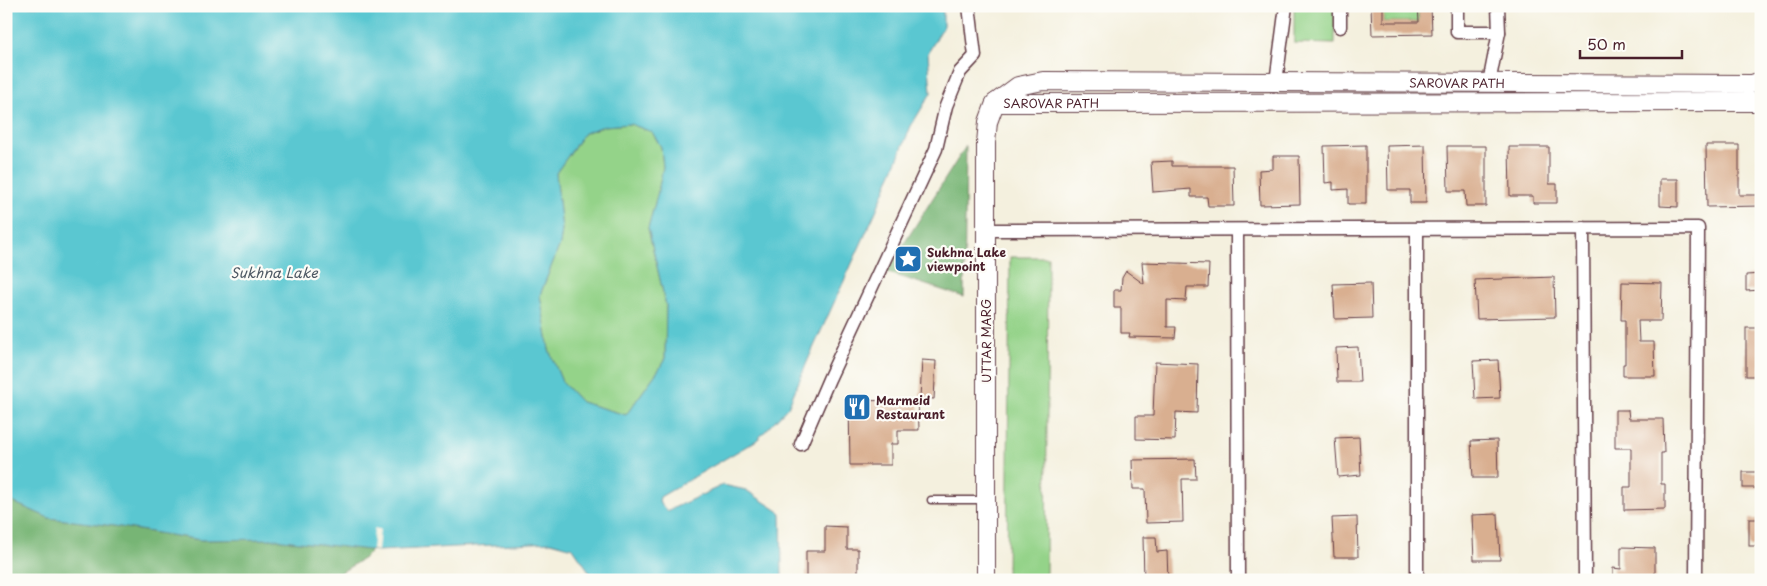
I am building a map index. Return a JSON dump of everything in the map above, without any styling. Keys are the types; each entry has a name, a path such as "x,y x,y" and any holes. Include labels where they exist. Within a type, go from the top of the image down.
{"main road":[{"name":"SAROVAR PATH","path":"995,103 1018,86 1043,81 1752,84 1761,81"},
{"name":"SAROVAR PATH","path":"995,103 1761,102"},
{"name":"UTTAR MARG","path":"986,580 986,143 988,122 995,103"}],"street":[{"path":"801,444 829,379 936,149 946,106 960,72 975,56 969,6"},
{"path":"1276,82 1286,6"},
{"path":"1340,6 1340,27"},
{"path":"1457,6 1457,32 1499,32"},
{"path":"1489,83 1499,32 1498,6"},
{"path":"1582,228 1585,580"},
{"path":"986,230 1698,228 1696,580"},
{"path":"1417,229 1417,580"},
{"path":"1237,230 1238,580"}],"lane":[{"path":"931,500 986,500"}],"green space":[{"path":"1294,6 1335,6 1335,44 1294,43"},
{"path":"1383,6 1418,6 1419,22 1383,22"},
{"path":"630,124 652,132 661,147 663,167 648,228 666,305 665,361 626,415 581,402 562,382 549,350 540,295 560,244 562,230 556,173 584,133 604,126"},
{"path":"966,146 964,297 886,272"},
{"path":"1010,257 1048,257 1046,580 1007,580"},
{"path":"6,499 49,518 201,540 274,539 372,550 364,558 329,580 6,580"}],"water":[{"name":"Sukhna Lake","path":"6,6 943,6 943,27 928,53 931,93 911,126 876,211 788,407 757,440 660,497 659,502 667,511 723,485 746,490 781,513 782,580 595,580 573,548 551,542 378,551 274,539 201,540 49,518 6,499","holes":["630,124 652,132 661,147 663,167 648,228 666,305 665,361 626,415 581,402 562,382 549,350 540,295 560,244 562,230 556,173 584,133 604,126"]}],"pier":[{"path":"374,529 380,529 378,551 372,550"}],"building":[{"path":"1371,6 1383,6 1383,22 1419,22 1418,6 1431,6 1432,34 1372,35"},
{"path":"1366,145 1366,204 1348,204 1348,189 1333,190 1333,182 1325,183 1324,146"},
{"path":"1425,145 1426,203 1410,203 1410,190 1388,190 1387,146"},
{"path":"1706,145 1739,145 1739,195 1761,195 1761,206 1707,207"},
{"path":"1447,146 1486,146 1486,206 1466,206 1465,191 1448,191"},
{"path":"1509,147 1549,147 1549,184 1557,184 1557,203 1533,203 1533,196 1510,196"},
{"path":"1273,156 1299,156 1300,204 1260,205 1259,170 1273,169"},
{"path":"1172,161 1172,166 1233,166 1234,206 1208,206 1207,197 1191,197 1191,189 1153,192 1151,162"},
{"path":"1660,179 1678,179 1678,207 1660,206"},
{"path":"1142,262 1209,264 1208,287 1187,287 1186,301 1167,300 1167,327 1176,327 1175,338 1129,337 1130,333 1121,333 1121,308 1114,308 1114,290 1121,290 1122,278 1126,271 1144,284"},
{"path":"1761,274 1761,290 1746,291 1746,275"},
{"path":"1554,277 1555,317 1477,319 1475,280"},
{"path":"1622,282 1662,283 1661,321 1638,321 1639,342 1654,342 1655,376 1623,376 1623,364 1625,364 1625,320 1621,320"},
{"path":"1371,283 1372,318 1335,319 1333,284"},
{"path":"1746,328 1761,328 1761,376 1746,376"},
{"path":"1358,347 1360,382 1337,382 1336,348"},
{"path":"922,360 936,361 934,399 920,398"},
{"path":"1498,360 1500,398 1475,399 1473,361"},
{"path":"1155,362 1198,364 1197,413 1176,412 1175,440 1136,439 1136,416 1153,416"},
{"path":"918,400 919,430 898,430 898,444 891,444 891,465 850,465 849,401"},
{"path":"1615,410 1628,410 1629,419 1663,419 1664,453 1661,453 1661,484 1665,484 1665,509 1624,510 1624,487 1631,487 1631,448 1615,448"},
{"path":"1359,437 1361,475 1338,477 1335,438"},
{"path":"1497,440 1498,478 1473,478 1471,441"},
{"path":"1195,459 1196,479 1182,479 1183,522 1146,523 1145,489 1133,489 1132,460"},
{"path":"1743,472 1761,472 1761,488 1743,488"},
{"path":"1498,514 1500,560 1474,560 1472,515"},
{"path":"1357,517 1358,557 1334,557 1332,518"},
{"path":"1749,519 1761,519 1761,546 1749,546"},
{"path":"825,526 847,527 847,549 858,549 858,580 806,580 806,551 825,551"},
{"path":"1143,537 1156,537 1157,552 1167,551 1168,580 1144,580"},
{"path":"1621,547 1655,548 1655,580 1613,580 1613,568 1621,569"}],"place":[{"name":"Sukhna Lake viewpoint","path":"908,259"},
{"name":"Marmeid Restaurant","path":"857,407"}]}
